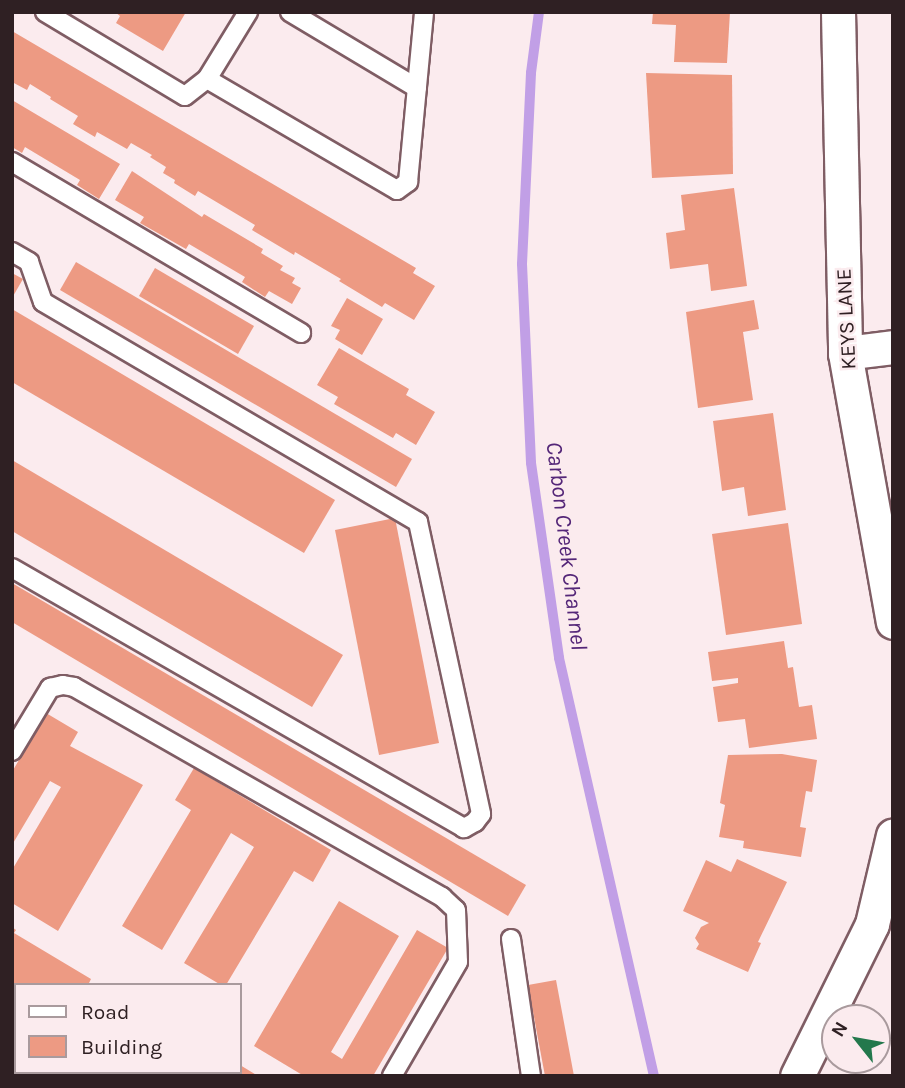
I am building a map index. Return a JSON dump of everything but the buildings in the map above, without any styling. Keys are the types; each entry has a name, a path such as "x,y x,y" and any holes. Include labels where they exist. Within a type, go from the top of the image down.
{"street":[{"name":"KEYS LANE","path":"838,12 845,353 893,622"},
{"path":"845,353 893,347"},
{"path":"797,1076 872,924 893,835"}],"lane":[{"path":"45,12 185,96 207,79 248,12"},
{"path":"290,12 417,88"},
{"path":"207,79 397,190 408,182 424,12"},
{"path":"12,162 301,332"},
{"path":"12,252 29,262 43,302 418,522 481,814 475,822 464,828 12,568"},
{"path":"12,751 50,688 63,685 74,687 442,897 456,910 458,962 392,1076"},
{"path":"511,939 531,1076"}],"waterway":[{"name":"Carbon Creek Channel","path":"539,12 531,73 522,264 531,463 559,658 654,1076"}]}
